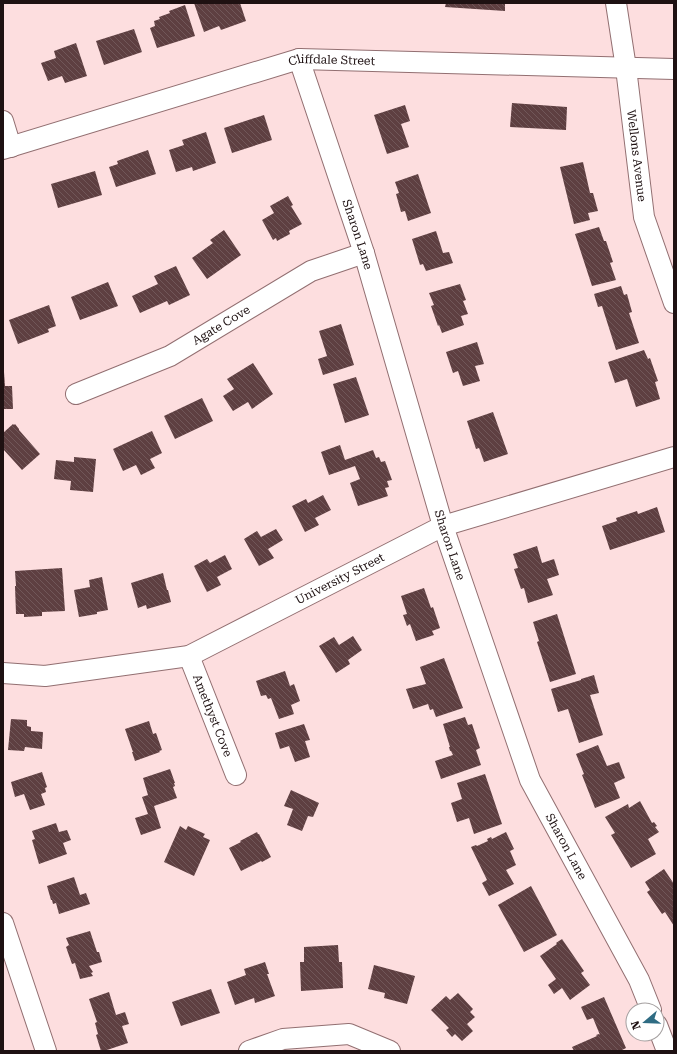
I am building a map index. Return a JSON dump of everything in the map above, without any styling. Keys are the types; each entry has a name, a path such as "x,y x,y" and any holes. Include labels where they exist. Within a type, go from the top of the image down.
{"street":[{"name":"Wellons Avenue","path":"616,3 626,68 644,217 674,303"},
{"name":"Cliffdale Street","path":"7,148 299,59 674,69"},
{"name":"Sharon Lane","path":"299,59 364,253 443,526 530,780 638,980 648,1002"},
{"path":"3,121 7,148"},
{"name":"Agate Cove","path":"76,394 170,356 311,271 364,253"},
{"name":"University Street","path":"3,673 45,676 189,656 443,526 674,457"},
{"name":"Amethyst Cove","path":"189,656 236,775"},
{"path":"3,923 46,1051"},
{"path":"249,1051 283,1039 349,1034 390,1051"}],"building":[{"path":"194,3 240,3 246,21 221,30 219,26 204,32"},
{"path":"446,3 505,3 505,11 445,7"},
{"path":"185,5 195,36 157,48 150,28 155,26 154,21 160,19 159,17 170,13 169,11"},
{"path":"134,29 142,52 104,65 96,41"},
{"path":"76,43 87,76 65,83 62,76 48,81 41,63 56,58 54,51"},
{"path":"512,103 567,107 566,130 510,127"},
{"path":"405,105 410,121 401,124 409,147 387,154 374,115"},
{"path":"264,115 272,140 232,153 224,128"},
{"path":"206,132 216,163 193,171 192,167 176,172 169,150 184,145 182,140"},
{"path":"148,150 156,174 116,187 109,167 118,164 117,161"},
{"path":"583,162 590,193 593,193 598,211 588,213 590,220 574,224 560,167"},
{"path":"95,171 102,195 58,208 51,184"},
{"path":"418,174 431,213 408,221 405,211 401,212 396,194 399,193 395,182"},
{"path":"288,196 293,205 291,206 302,224 289,231 290,234 277,241 276,238 273,240 262,220 274,213 270,206"},
{"path":"599,227 604,241 606,241 613,262 610,263 616,280 592,286 575,234"},
{"path":"224,230 241,255 207,279 192,258 213,243 210,240"},
{"path":"436,231 443,253 449,252 453,263 426,271 423,264 420,265 412,239"},
{"path":"176,266 190,295 169,305 167,301 140,313 132,296 158,284 154,276"},
{"path":"108,282 118,306 80,320 71,297"},
{"path":"460,284 466,300 463,301 468,314 461,316 464,325 442,333 431,306 434,305 429,293"},
{"path":"621,286 624,295 627,294 632,312 629,313 639,343 616,350 602,306 598,307 594,294"},
{"path":"49,305 56,326 48,329 49,332 18,344 9,320"},
{"path":"341,324 354,365 323,375 318,359 327,356 319,331"},
{"path":"477,342 484,364 475,366 480,381 463,386 458,371 453,373 446,352"},
{"path":"644,350 648,359 650,358 658,381 655,382 660,399 636,407 627,379 615,383 608,362"},
{"path":"253,363 273,394 252,409 248,402 233,411 223,396 234,389 227,379"},
{"path":"3,372 5,386 12,386 13,409 3,409"},
{"path":"356,377 369,415 345,423 333,384"},
{"path":"202,398 213,421 175,439 164,416"},
{"path":"493,412 508,454 484,462 479,448 476,449 467,421"},
{"path":"15,424 40,454 22,470 3,449 3,433"},
{"path":"152,431 162,453 150,459 155,468 141,475 136,465 123,471 113,449"},
{"path":"340,445 345,460 373,450 376,458 379,457 381,462 385,461 392,480 387,481 389,487 385,488 388,496 358,506 350,483 360,479 355,466 329,475 321,452"},
{"path":"74,457 96,459 93,492 70,490 71,481 54,479 56,460 74,462"},
{"path":"323,495 331,510 315,518 319,525 305,532 292,506 306,499 308,503"},
{"path":"657,507 665,532 610,550 602,526 617,521 616,518 637,511 638,514"},
{"path":"276,529 283,540 268,549 274,558 259,566 244,539 257,531 261,537"},
{"path":"537,546 542,563 554,559 559,575 547,579 553,595 528,603 524,588 521,589 514,569 518,568 513,554"},
{"path":"225,555 232,569 217,577 221,585 207,592 194,566 207,559 210,563"},
{"path":"62,568 65,611 42,612 42,616 24,617 24,614 16,614 15,571"},
{"path":"163,573 171,602 147,609 146,605 138,608 131,583"},
{"path":"102,577 108,610 97,612 97,614 79,617 74,590 90,587 89,580"},
{"path":"424,588 431,608 433,607 440,628 432,631 434,635 416,641 410,624 407,626 403,615 407,614 401,596"},
{"path":"557,614 576,674 550,682 537,642 539,641 533,622"},
{"path":"353,636 362,650 348,660 350,664 336,673 319,646 334,637 339,645"},
{"path":"444,658 463,708 436,717 433,709 430,710 428,704 413,709 406,689 426,684 420,667"},
{"path":"285,671 290,686 294,684 300,701 291,705 294,714 279,719 271,698 268,699 266,695 261,696 256,681"},
{"path":"594,675 599,693 590,695 603,735 579,743 568,709 558,712 551,689"},
{"path":"465,717 468,725 472,724 480,748 476,750 481,765 441,779 435,761 453,755 450,751 443,724"},
{"path":"11,719 27,720 27,726 31,727 31,731 43,732 42,749 25,747 24,751 8,750"},
{"path":"149,721 153,734 156,733 162,750 135,761 125,729"},
{"path":"304,724 310,740 305,741 310,757 295,762 289,746 280,749 275,733"},
{"path":"598,745 607,766 619,762 625,778 614,783 620,798 595,808 582,775 584,774 576,754"},
{"path":"170,769 175,783 175,786 173,787 177,798 154,806 161,828 141,835 135,818 148,814 142,797 148,795 143,778"},
{"path":"42,772 47,787 45,788 46,792 41,794 45,805 30,810 24,794 15,797 11,782"},
{"path":"485,774 502,824 474,834 469,818 457,822 451,803 462,799 457,783"},
{"path":"291,790 319,803 313,817 308,816 302,831 287,825 293,809 284,806"},
{"path":"640,801 652,823 654,822 657,826 655,827 659,832 648,839 656,854 631,868 611,835 615,833 605,817 628,804 629,808"},
{"path":"56,823 59,832 67,830 71,840 63,843 67,854 39,864 32,840 35,839 32,831"},
{"path":"180,826 186,830 188,826 205,834 203,837 210,840 194,876 164,862"},
{"path":"257,832 271,857 241,871 229,848"},
{"path":"506,832 514,849 510,851 516,865 506,870 514,884 489,896 482,883 487,880 471,847 477,846 488,841 487,839 491,837 492,839"},
{"path":"664,869 674,884 674,926 665,912 662,914 647,892 650,890 645,882"},
{"path":"74,877 80,895 86,893 90,904 59,914 56,903 53,904 51,900 47,886"},
{"path":"531,886 557,935 524,952 498,905"},
{"path":"90,931 102,962 89,966 93,972 91,973 93,976 80,979 75,963 72,964 66,947 69,945 66,938"},
{"path":"562,939 584,971 581,973 590,985 570,1000 562,988 554,994 548,985 556,979 540,956"},
{"path":"338,945 339,962 342,962 343,988 301,991 300,962 304,962 304,947"},
{"path":"265,962 269,974 267,974 275,996 255,1003 254,998 235,1005 227,982 246,975 244,969"},
{"path":"374,965 415,976 407,1004 384,998 385,993 368,989"},
{"path":"211,989 220,1013 181,1026 172,1002"},
{"path":"109,992 116,1015 125,1012 129,1024 122,1026 128,1043 101,1051 96,1035 98,1034 95,1023 97,1022 89,999"},
{"path":"458,993 473,1009 470,1012 475,1017 467,1024 473,1031 462,1041 455,1034 452,1037 446,1030 449,1028 431,1010 446,996 450,1000"},
{"path":"604,997 626,1048 620,1051 574,1051 572,1047 597,1036 596,1035 600,1035 593,1018 587,1020 581,1007"}]}
